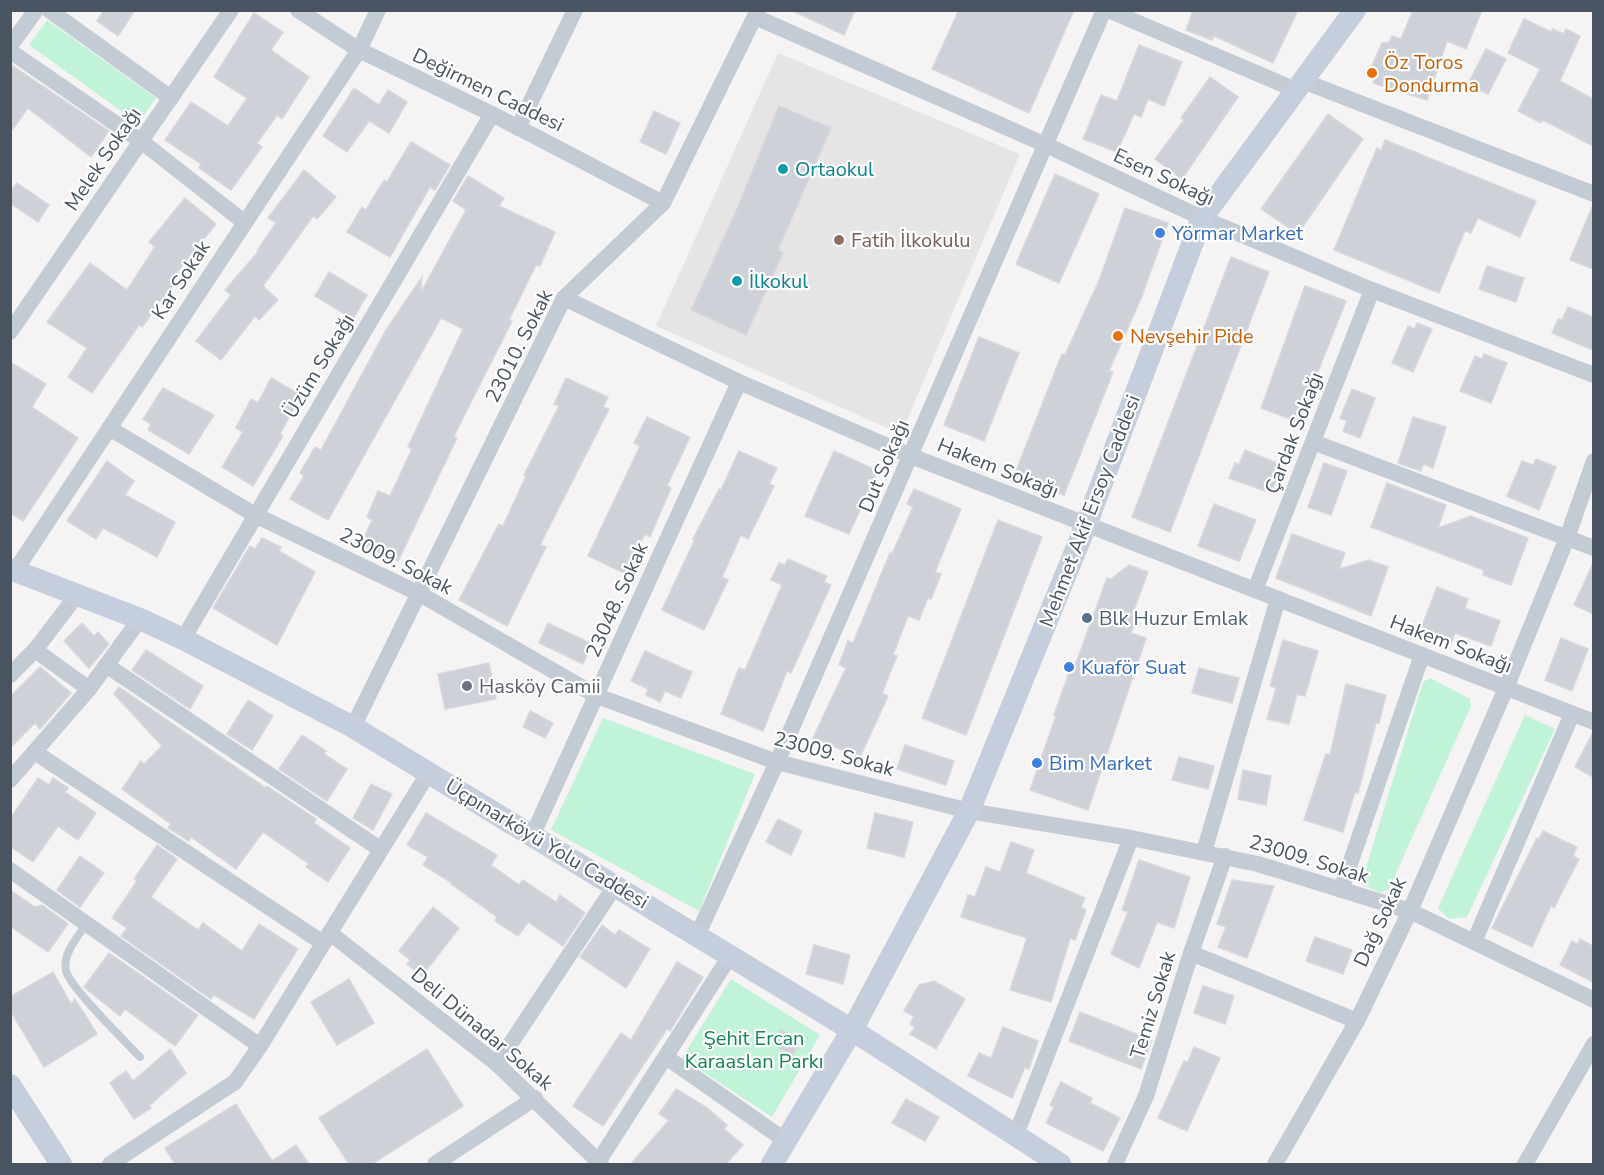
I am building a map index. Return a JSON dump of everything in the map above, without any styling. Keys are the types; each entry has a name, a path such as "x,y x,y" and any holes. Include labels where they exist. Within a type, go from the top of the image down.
{"main road":[{"name":"Mehmet Akif Ersoy Caddesi","path":"774,1164 852,1030 969,811 1086,525 1202,218 1355,10"},
{"name":"Üçpınarköyü Yolu Caddesi","path":"13,570 140,619 353,726 852,1030 1060,1164"},
{"path":"10,1085 61,1164"}],"street":[{"path":"10,46 36,10"},
{"path":"49,10 171,98"},
{"name":"Melek Sokağı","path":"10,332 17,310 141,141 231,10"},
{"name":"Değirmen Caddesi","path":"298,10 359,50 492,114 663,203"},
{"name":"Kar Sokak","path":"13,570 359,50 378,10"},
{"path":"518,128 575,10"},
{"path":"1106,10 1299,86 1593,194"},
{"name":"Dut Sokağı","path":"697,936 777,762 1044,144 1106,10"},
{"name":"Esen Sokağı","path":"756,14 1202,218 1372,290 1593,375"},
{"name":"23010. Sokak","path":"353,726 564,298 663,203 756,14"},
{"path":"10,51 141,141 244,222"},
{"name":"Üzüm Sokağı","path":"183,639 492,114"},
{"name":"Çardak Sokağı","path":"1256,591 1372,290"},
{"name":"Hakem Sokağı","path":"564,298 739,382 911,456 1593,722"},
{"name":"23048. Sokak","path":"533,834 739,382"},
{"name":"23009. Sokak","path":"109,428 255,515 420,594 597,696 777,762 969,811 1225,856 1410,911 1593,1000"},
{"path":"1313,442 1593,548"},
{"name":"Dağ Sokak","path":"1275,1164 1357,1021 1410,911 1506,688 1567,538 1593,461"},
{"path":"10,675 35,650 77,595"},
{"path":"1204,852 1278,599"},
{"path":"10,780 36,753 89,689 140,619"},
{"path":"35,650 89,689"},
{"path":"1341,890 1422,655"},
{"path":"106,665 380,849"},
{"path":"1474,942 1572,714"},
{"name":"Deli Dünadar Sokak","path":"36,753 327,938 496,1064 535,1098 600,1163"},
{"path":"110,1164 235,1082 260,1046 429,772"},
{"path":"1016,1137 1131,838"},
{"name":"Temiz Sokak","path":"1115,1164 1146,1096 1225,856"},
{"path":"10,870 260,1046"},
{"path":"496,1064 615,886"},
{"path":"1191,954 1357,1021"},
{"path":"600,1163 730,956"},
{"path":"1525,1164 1593,1044"},
{"path":"666,1057 786,1141"},
{"path":"435,1164 535,1098"}],"lane":[{"path":"86,924 67,955 66,971 86,999 140,1057"}],"shaded area":[{"name":"Fatih İlkokulu","path":"778,53 1020,154 901,434 656,326"}],"green space":[{"path":"47,20 156,98 138,123 29,45"},
{"path":"1430,678 1470,699 1471,706 1389,889 1380,893 1361,884 1423,682"},
{"path":"1525,715 1555,729 1467,917 1449,919 1438,908"},
{"path":"603,718 755,774 699,911 551,830"},
{"name":"Şehit Ercan Karaaslan Parkı","path":"731,979 820,1035 772,1117 682,1058"}],"building":[{"path":"104,10 135,10 118,36 97,21"},
{"path":"791,10 855,10 844,35"},
{"path":"959,10 1074,10 1029,113 932,69"},
{"path":"1193,10 1298,10 1273,63 1214,36 1212,40 1186,30"},
{"path":"1413,10 1482,10 1466,49 1447,41 1427,100 1373,83 1376,75 1371,68 1382,43 1389,42 1392,36 1401,39"},
{"path":"254,13 283,32 271,50 309,77 282,119 277,115 257,143 262,147 231,190 199,168 201,164 165,140 191,102 228,126 247,98 214,77"},
{"path":"1524,19 1551,32 1553,29 1564,34 1566,29 1580,36 1560,81 1593,99 1593,146 1543,120 1541,123 1518,111 1540,69 1508,53"},
{"path":"1139,45 1182,62 1164,106 1148,99 1141,117 1134,114 1117,152 1083,139 1101,95 1117,101"},
{"path":"1486,49 1506,59 1488,94 1468,84"},
{"path":"10,64 109,131 91,157 28,108 10,133"},
{"path":"1210,77 1238,97 1182,179 1155,159 1184,120 1181,118"},
{"path":"354,88 379,105 388,90 407,102 389,133 369,121 347,152 323,136"},
{"path":"779,106 831,128 778,250 783,253 746,335 691,310 736,211"},
{"path":"654,111 680,123 666,154 640,142"},
{"path":"1328,114 1363,139 1298,234 1261,209"},
{"path":"1385,140 1536,201 1520,237 1478,218 1471,233 1465,231 1439,293 1334,250 1377,148 1381,151"},
{"path":"411,142 450,165 435,190 430,187 390,257 347,232 362,207 366,210 384,180 387,182"},
{"path":"304,170 336,197 317,219 313,216 263,286 278,300 259,320 255,316 221,360 196,341 231,295 225,290 258,252 276,223 268,218"},
{"path":"1055,174 1099,194 1059,283 1016,264"},
{"path":"468,176 504,198 499,206 555,232 540,266 536,265 509,320 512,321 454,436 457,438 398,561 361,545 372,520 367,517 378,491 390,496 412,449 408,447 463,329 441,318 328,520 290,499 304,476 300,473 315,447 321,450 386,330 422,277 421,292 466,210 453,201"},
{"path":"17,183 49,205 38,222 10,203 10,193"},
{"path":"185,198 216,224 177,272 180,274 166,295 142,327 139,325 92,393 68,377 87,348 47,322 90,263 127,290 155,247 149,242"},
{"path":"1593,205 1593,269 1570,260"},
{"path":"1125,208 1168,223 1142,296 1109,371 1113,372 1064,495 1014,476 1062,354 1065,355 1100,278"},
{"path":"1231,257 1269,272 1170,532 1132,517"},
{"path":"1487,266 1524,278 1516,302 1479,289"},
{"path":"329,272 367,295 353,319 315,296"},
{"path":"1305,286 1346,301 1298,422 1261,408"},
{"path":"1568,307 1593,317 1593,350 1552,333 1558,319 1562,320"},
{"path":"1417,323 1432,329 1413,372 1392,363 1408,326 1415,329"},
{"path":"979,337 1019,353 984,441 944,425"},
{"path":"1484,354 1507,363 1491,403 1460,391 1475,356 1482,359"},
{"path":"10,362 46,384 32,407 78,438 23,521 10,513"},
{"path":"271,378 301,395 280,434 283,436 253,486 222,467 243,432 236,428 251,399 258,403"},
{"path":"566,378 608,397 603,407 609,409 540,545 546,547 507,626 459,600 499,524 503,526 526,476 524,475 559,406 554,404"},
{"path":"163,388 214,415 189,454 148,430 151,424 143,419"},
{"path":"1352,389 1375,398 1360,438 1343,431 1347,421 1340,418"},
{"path":"647,417 690,437 667,486 671,488 650,537 645,534 626,574 588,556 640,446 634,443"},
{"path":"1413,417 1446,427 1433,468 1423,464 1421,471 1398,463"},
{"path":"1245,450 1282,465 1271,493 1229,478 1235,463 1239,465"},
{"path":"739,451 777,468 769,484 774,486 748,539 741,535 722,577 728,580 704,630 662,610 695,539 693,539 719,489 721,490"},
{"path":"834,451 878,471 849,534 805,516"},
{"path":"1536,459 1556,467 1539,510 1507,496 1522,461 1533,465"},
{"path":"107,461 134,481 125,495 175,522 157,557 103,528 96,539 67,521"},
{"path":"1324,463 1347,471 1331,515 1308,507"},
{"path":"1387,483 1446,505 1438,528 1471,516 1528,538 1511,585 1483,575 1484,571 1481,569 1371,527"},
{"path":"914,489 961,509 935,572 941,574 931,599 928,598 919,620 908,616 893,655 897,656 882,693 888,696 860,757 813,738 846,668 839,665 848,641 853,643 890,553 892,554 913,507 907,504"},
{"path":"1214,504 1256,520 1239,561 1198,546"},
{"path":"998,520 1042,537 966,735 922,718"},
{"path":"1292,534 1345,553 1339,569 1369,560 1388,567 1371,616 1276,578"},
{"path":"262,538 281,547 279,551 315,572 277,645 213,608 250,546 255,549"},
{"path":"788,559 827,576 824,582 831,585 791,673 787,671 763,731 721,714 739,668 745,670 782,585 771,580 779,563 785,565"},
{"path":"1593,563 1593,614 1574,605"},
{"path":"1129,565 1148,572 1132,615 1137,617 1131,633 1146,638 1088,810 1030,790 1073,662 1076,663 1107,578 1111,579"},
{"path":"1437,587 1468,599 1465,608 1500,621 1491,646 1455,633 1451,643 1420,631"},
{"path":"82,623 94,636 98,632 109,644 89,668 64,641"},
{"path":"548,623 592,644 583,664 539,643"},
{"path":"1561,638 1588,649 1572,691 1545,680"},
{"path":"1283,640 1318,651 1305,696 1297,694 1289,724 1267,719 1276,688 1270,686"},
{"path":"146,650 203,686 190,709 132,670"},
{"path":"645,651 692,672 681,698 665,691 660,702 646,695 648,689 631,681"},
{"name":"Hasköy Camii","path":"489,663 496,699 445,709 438,674"},
{"path":"40,667 71,693 40,729 35,723 10,748 10,697"},
{"path":"1199,668 1239,678 1232,703 1192,693"},
{"path":"1346,684 1386,695 1379,723 1376,723 1358,793 1355,792 1343,832 1304,820 1326,754 1330,755"},
{"path":"119,687 266,788 267,786 316,819 314,823 350,848 328,882 306,867 309,864 263,832 236,869 191,837 189,841 168,828 171,824 122,789 141,761 144,764 162,746 114,694"},
{"path":"248,700 273,716 252,750 227,734"},
{"path":"530,711 553,723 545,738 523,727"},
{"path":"1593,732 1593,777 1575,767"},
{"path":"302,735 326,751 324,754 347,769 327,801 279,769"},
{"path":"905,745 954,761 946,785 897,769"},
{"path":"1179,757 1214,766 1208,789 1172,780"},
{"path":"1243,770 1271,776 1266,805 1238,799"},
{"path":"38,778 49,785 53,778 68,788 65,792 96,813 78,840 58,826 33,862 10,846 10,819"},
{"path":"371,784 392,794 373,830 353,818"},
{"path":"426,813 497,855 491,865 519,885 523,880 556,902 560,895 585,913 563,946 528,922 518,936 495,921 497,917 452,883 423,865 428,857 407,845"},
{"path":"875,813 913,822 904,857 867,848"},
{"path":"778,819 802,831 791,855 766,842"},
{"path":"1543,831 1577,847 1573,856 1579,859 1554,908 1551,906 1532,947 1492,928 1537,838 1539,839"},
{"path":"1011,842 1034,850 1026,873 1085,898 1081,907 1086,910 1075,940 1070,938 1051,1002 1010,990 1027,938 961,917 968,895 975,897 986,867 1000,872"},
{"path":"157,845 177,859 151,897 198,930 203,923 242,951 259,924 298,949 254,1019 214,995 211,999 121,936 127,928 112,918 137,881 134,879"},
{"path":"80,856 104,873 80,907 57,890"},
{"path":"1139,860 1190,877 1174,928 1157,922 1139,968 1111,954 1128,912 1122,910"},
{"path":"1232,880 1274,886 1247,958 1218,947 1226,927 1217,924"},
{"path":"10,890 35,907 42,905 68,924 48,952 10,926"},
{"path":"433,907 459,928 422,976 407,964 410,960 399,951"},
{"path":"602,925 615,935 619,930 650,949 626,988 580,957"},
{"path":"1315,937 1352,950 1343,974 1306,961"},
{"path":"1580,939 1593,946 1593,982 1560,965 1572,941 1578,944"},
{"path":"814,945 850,955 843,984 806,974"},
{"path":"109,953 198,1015 175,1046 125,1009 120,1016 84,987"},
{"path":"677,962 703,977 670,1031 667,1029 603,1126 573,1106 621,1033 631,1040"},
{"path":"53,972 71,1004 75,999 97,1034 44,1067 10,1010 10,997"},
{"path":"349,979 374,1023 337,1045 311,1002"},
{"path":"934,981 965,999 936,1049 910,1034 915,1027 910,1024 914,1016 904,1011 919,985"},
{"path":"1203,986 1234,996 1225,1024 1194,1013"},
{"path":"1080,1012 1152,1040 1141,1069 1069,1041"},
{"path":"1003,1027 1038,1041 1029,1069 1025,1067 1012,1098 968,1076 979,1053 991,1058"},
{"path":"781,1029 801,1042 792,1056 772,1043"},
{"path":"1194,1047 1220,1058 1187,1131 1158,1118 1184,1061 1188,1062"},
{"path":"170,1049 186,1073 149,1106 151,1108 134,1119 110,1083 126,1071 133,1081"},
{"path":"427,1049 463,1106 372,1164 349,1164 319,1118"},
{"path":"1061,1082 1092,1098 1090,1103 1120,1118 1103,1151 1046,1123 1054,1107 1050,1105"},
{"path":"676,1089 706,1107 727,1125 724,1129 743,1145 726,1164 631,1164 669,1120 659,1114"},
{"path":"906,1099 939,1117 925,1141 892,1123"},
{"path":"236,1104 272,1161 296,1145 309,1164 175,1164 165,1148"}],"place":[{"name":"Öz Toros Dondurma","path":"1372,73"},
{"name":"Ortaokul","path":"783,169"},
{"name":"Yörmar Market","path":"1160,233"},
{"name":"Fatih İlkokulu","path":"839,240"},
{"name":"İlkokul","path":"737,281"},
{"name":"Nevşehir Pide","path":"1118,336"},
{"name":"Blk Huzur Emlak","path":"1087,618"},
{"name":"Kuaför Suat","path":"1069,667"},
{"name":"Hasköy Camii","path":"467,686"},
{"name":"Bim Market","path":"1037,763"}]}
